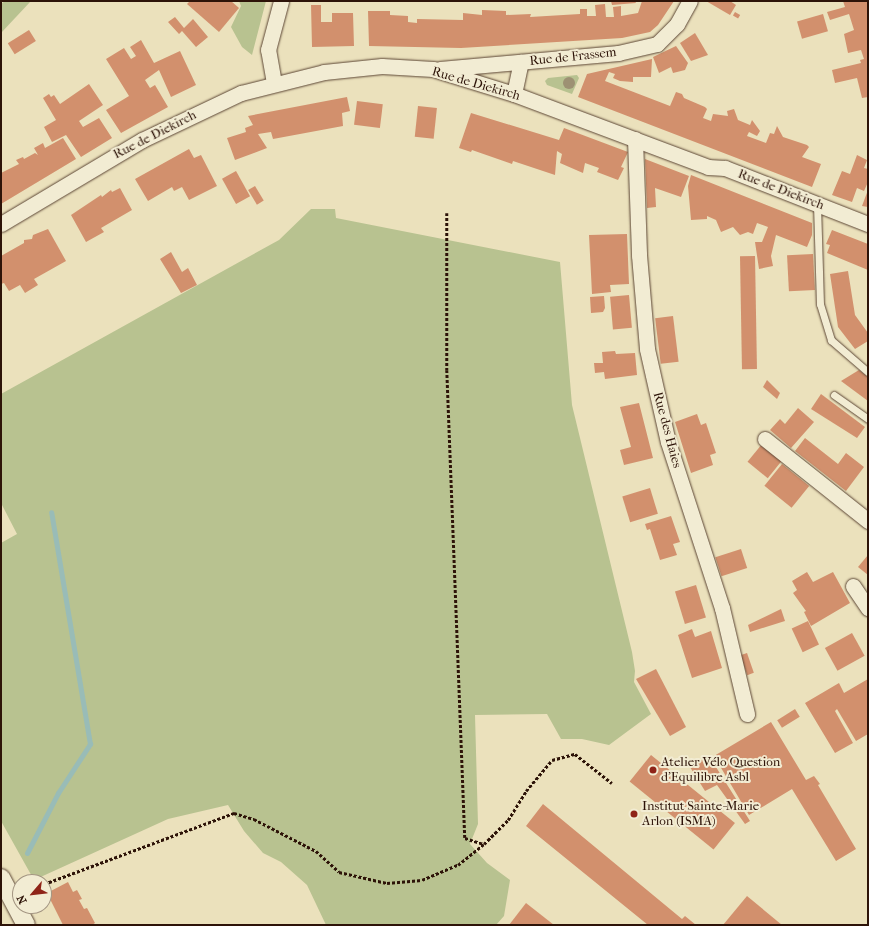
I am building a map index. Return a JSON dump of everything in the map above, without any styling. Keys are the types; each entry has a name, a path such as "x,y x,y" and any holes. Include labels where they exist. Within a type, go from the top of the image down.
{"street":[{"path":"274,83 268,50 281,1"},
{"name":"Rue de Frassem","path":"433,69 618,53 657,44 677,24 690,1"},
{"path":"514,94 521,62"},
{"name":"Rue de Diekirch","path":"1,224 142,140 241,93 274,83 324,72 382,66 433,69 514,94 708,167 725,168 868,224"},
{"name":"Rue des Haies","path":"635,139 639,255 647,349 668,442 722,608 747,714"},
{"path":"765,439 868,521"},
{"path":"853,586 868,608"},
{"path":"1,878 26,925"}],"lane":[{"path":"817,204 820,304 831,340 868,372"},
{"path":"834,395 868,419"}],"path":[{"path":"447,213 447,370 465,838 484,844"},
{"path":"52,881 234,813 254,819 316,852 339,872 387,883 422,880 458,865 484,844 508,820 526,791 552,760 575,754 612,784"}],"green space":[{"path":"5,1 31,1 1,33 1,4"},
{"path":"239,1 266,1 252,55 242,47 231,27 241,6"},
{"path":"577,75 579,78 572,94 547,85 545,81 548,78"},
{"path":"311,209 335,209 336,218 560,262 572,405 632,652 635,671 634,682 651,714 609,745 582,739 561,739 547,714 475,715 478,824 470,844 487,863 510,880 504,916 496,925 326,925 307,885 281,862 263,853 244,831 228,805 168,819 47,874 31,874 1,821 1,543 17,534 1,503 1,394 279,240"}],"building":[{"path":"190,1 231,1 239,8 219,32 187,4"},
{"path":"611,1 635,1 636,3 612,5"},
{"path":"642,1 674,1 658,25 650,32 622,38 461,48 369,46 368,11 390,11 390,15 408,16 408,22 417,23 417,19 463,20 463,13 482,15 482,10 506,11 506,15 531,14 530,17 580,14 580,9 587,9 587,16 596,16 595,5 605,4 606,17 614,17 613,7 621,6 621,16 638,13"},
{"path":"706,1 730,1 736,5 730,15"},
{"path":"843,1 868,1 868,97 862,98 857,78 835,83 832,70 861,63 860,60 864,59 861,50 848,53 844,34 854,30 849,14 830,20 827,12 845,7"},
{"path":"311,5 321,5 321,22 332,22 332,13 353,13 354,46 312,47"},
{"path":"735,12 740,15 738,19 733,15"},
{"path":"823,14 828,31 802,39 797,21"},
{"path":"175,17 184,28 193,19 208,37 196,47 182,31 179,34 168,22"},
{"path":"29,30 36,41 15,54 8,43"},
{"path":"695,33 708,55 691,61 680,43"},
{"path":"141,40 154,63 180,51 196,85 171,97 159,70 145,80 150,88 155,85 168,107 121,133 106,110 129,96 106,59 124,48 131,59 136,56 130,47"},
{"path":"676,46 688,63 685,70 673,73 671,67 659,73 653,57"},
{"path":"652,59 651,77 633,77 633,82 620,81 613,78 615,74 609,72 605,81 670,106 676,92 682,94 684,98 705,107 707,109 703,118 711,121 713,114 728,116 727,111 734,109 738,120 750,125 752,120 760,131 757,136 749,132 747,136 766,143 770,133 774,134 777,126 783,137 809,147 802,157 821,164 812,187 578,97 587,74"},
{"path":"89,84 103,105 79,121 83,127 99,118 112,138 81,157 66,135 52,142 44,127 56,120 43,98 49,94 51,97 54,95 60,104"},
{"path":"347,97 350,111 342,113 343,126 273,139 271,132 258,134 267,148 235,160 227,138 246,132 245,128 253,125 248,116"},
{"path":"357,101 383,104 380,128 354,125"},
{"path":"418,106 437,108 434,139 415,137"},
{"path":"471,113 559,140 564,128 628,152 621,167 624,168 618,180 597,172 599,168 585,163 583,173 560,163 562,154 557,151 555,175 513,161 512,164 472,150 471,152 459,148"},
{"path":"63,138 76,159 1,204 1,173 19,164 16,160 23,157 24,159 35,153 38,155 34,148 43,143 45,148"},
{"path":"189,149 194,158 201,155 217,186 189,200 182,187 174,191 172,187 148,201 135,179"},
{"path":"857,155 867,160 864,168 868,169 868,182 864,191 857,188 852,202 832,195 842,171 850,174"},
{"path":"645,159 689,176 681,197 655,188 656,207 647,208"},
{"path":"236,171 250,196 236,204 222,179"},
{"path":"691,175 812,223 812,235 807,247 776,235 771,256 773,266 759,269 755,242 762,242 768,227 757,223 753,234 748,232 740,235 733,227 721,232 716,220 707,216 707,219 691,220 688,186"},
{"path":"255,186 264,201 257,205 248,190"},
{"path":"120,188 132,210 101,228 104,232 86,242 71,215 101,195 102,197 111,190 112,192"},
{"path":"868,190 868,207 862,206"},
{"path":"48,229 66,261 34,279 38,285 25,293 20,285 9,291 4,283 1,284 1,256 24,243 24,240 32,239 33,235"},
{"path":"832,230 868,244 868,270 827,253 830,245 826,244"},
{"path":"627,234 629,284 610,285 611,292 592,294 589,235"},
{"path":"171,252 182,272 188,268 197,285 181,293 160,259"},
{"path":"813,254 815,290 789,291 787,255"},
{"path":"740,256 755,256 757,369 742,369"},
{"path":"848,271 855,315 868,333 868,341 855,349 838,327 830,274"},
{"path":"629,295 632,328 613,330 610,297"},
{"path":"604,296 605,308 603,312 591,313 590,297"},
{"path":"673,316 679,362 661,364 655,318"},
{"path":"615,351 616,354 635,353 637,375 605,379 604,372 595,373 594,363 603,363 602,352"},
{"path":"859,370 868,377 868,401 841,381"},
{"path":"767,380 780,393 777,399 763,387"},
{"path":"821,394 865,427 857,438 811,409"},
{"path":"639,403 653,458 624,465 620,450 631,447 620,407"},
{"path":"798,408 814,422 791,448 770,430 780,419 785,424"},
{"path":"697,414 701,425 706,423 716,453 710,455 713,465 691,473 675,422"},
{"path":"805,438 838,464 846,453 864,467 846,491 795,451"},
{"path":"762,444 782,460 768,478 748,462"},
{"path":"782,464 809,486 792,508 764,486"},
{"path":"650,488 658,514 630,522 622,496"},
{"path":"671,516 680,542 673,544 677,555 660,560 650,529 647,530 645,524"},
{"path":"741,549 747,568 722,576 715,557"},
{"path":"868,555 868,575 858,567"},
{"path":"807,572 813,582 833,572 850,603 811,626 804,612 806,611 793,593 797,590 792,581"},
{"path":"696,585 706,618 685,624 675,591"},
{"path":"781,609 785,621 750,632 748,625"},
{"path":"808,621 819,645 803,652 792,629"},
{"path":"692,629 695,637 711,631 722,668 692,678 678,635"},
{"path":"852,633 865,656 837,671 825,648"},
{"path":"747,653 754,673 747,675 740,655"},
{"path":"656,669 686,727 670,736 636,679"},
{"path":"868,679 868,734 856,741 837,709 835,711 853,743 835,753 805,703 839,683 844,693"},
{"path":"795,709 800,717 782,728 777,720"},
{"path":"771,722 806,780 814,776 820,784 818,785 856,849 836,861 792,789 749,815 714,756"},
{"path":"651,755 735,823 714,849 630,781"},
{"path":"709,756 750,821 745,824 717,785 705,791 690,767"},
{"path":"543,804 682,919 685,916 696,925 648,925 526,826"},
{"path":"68,882 73,892 77,890 82,899 79,900 84,909 87,908 95,923 92,925 63,925 52,903 52,890"},
{"path":"747,896 782,925 723,925"},
{"path":"526,903 554,925 509,925"}],"waterway":[{"path":"27,853 58,793 90,744 51,512"}],"place":[{"name":"Atelier Vélo Question d'Equilibre Asbl","path":"653,770"},
{"name":"Institut Sainte-Marie Arlon (ISMA)","path":"634,814"}]}
